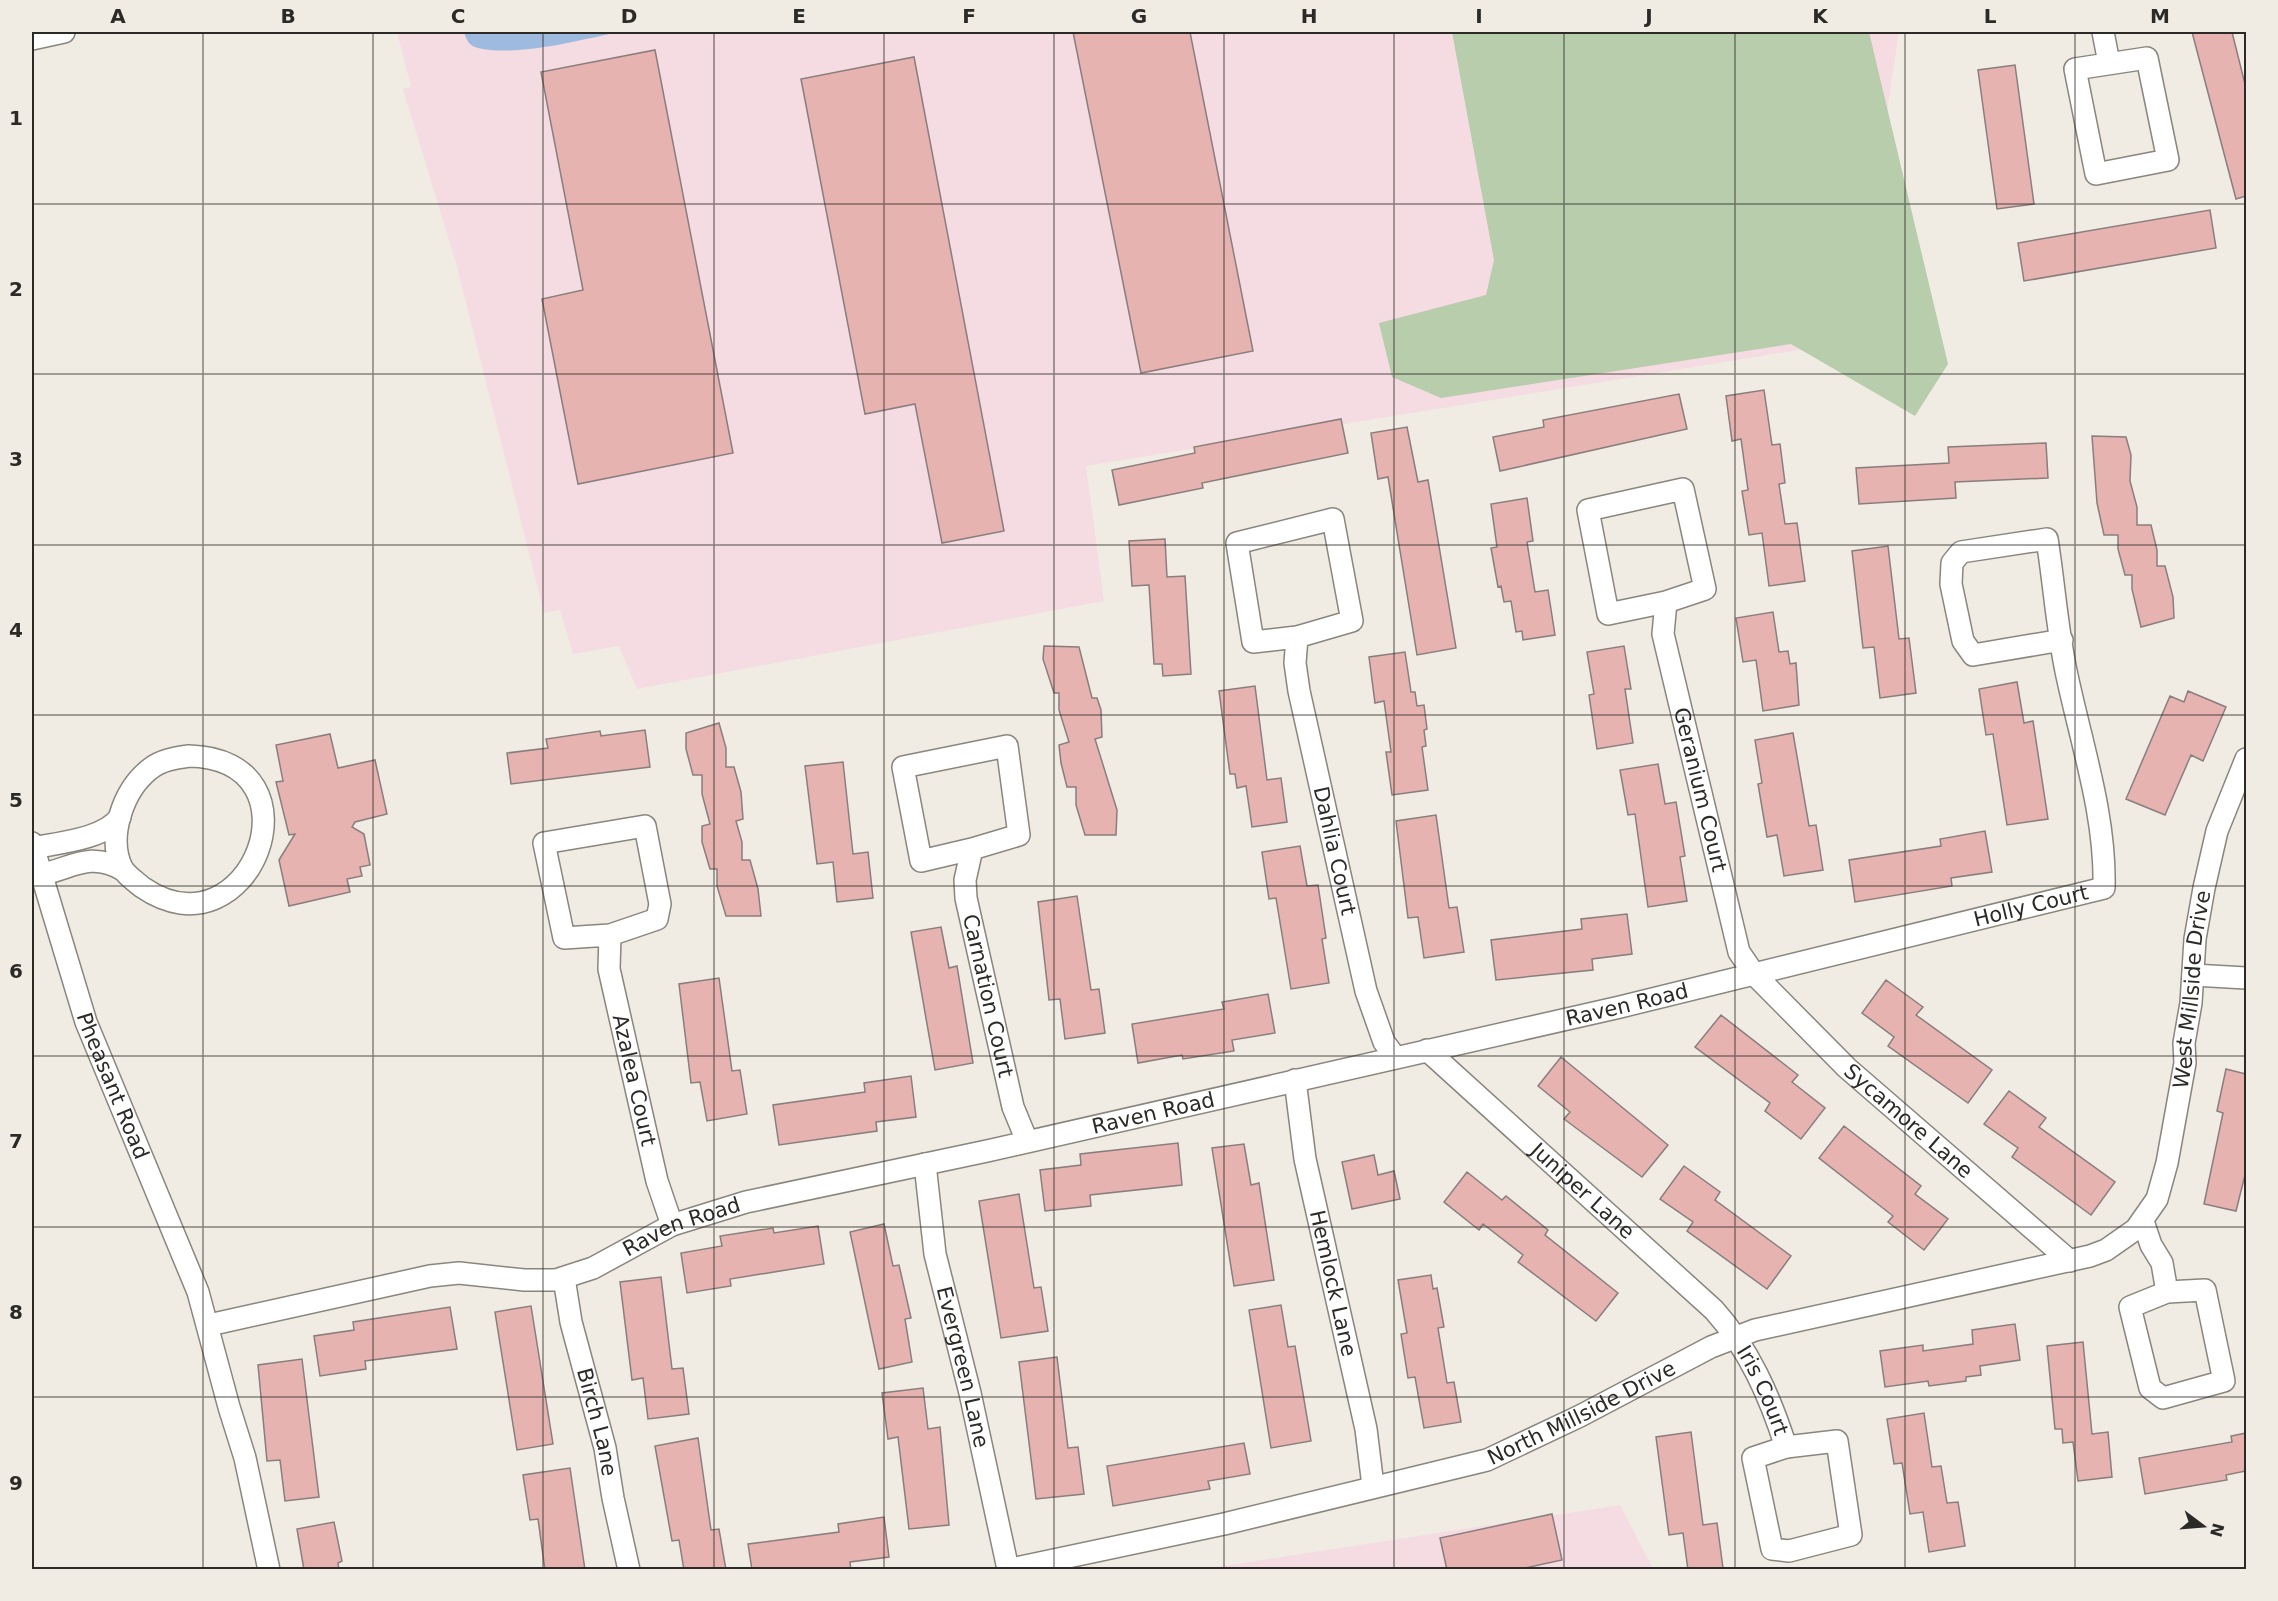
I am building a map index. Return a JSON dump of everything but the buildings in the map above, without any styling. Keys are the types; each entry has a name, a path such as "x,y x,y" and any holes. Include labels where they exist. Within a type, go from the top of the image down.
{"street":[{"path":"32,39 64,32"},
{"path":"2103,32 2109,63"},
{"path":"2147,58 2168,160 2096,174 2075,69 2109,63 2147,58"},
{"path":"1683,489 1705,589 1666,602 1608,614 1588,510 1683,489"},
{"path":"1333,519 1352,621 1297,637 1253,642 1237,543 1333,519"},
{"name":"Holly Court","path":"1754,974 2104,888 2105,859 2096,799 2062,640 2048,539 1961,552 1952,563 1951,584 1963,641 1973,655 2062,640"},
{"name":"Geranium Court","path":"1666,602 1663,618 1665,648 1710,825 1733,937 1738,952 1754,974"},
{"name":"Dahlia Court","path":"1297,637 1295,663 1299,691 1356,950 1377,1027 1395,1057"},
{"path":"1007,746 1019,836 972,849 921,861 903,767 1007,746"},
{"path":"32,846 98,834 114,825 135,786 151,768 162,762 189,756 217,759 241,773 257,795 264,818 263,838 256,857 240,881 213,899 189,902 164,897 142,886 123,870 105,862 84,861 36,875"},
{"name":"West Millside Drive","path":"2142,1221 2157,1199 2169,1153 2185,1063 2184,1043 2191,1004 2197,921 2212,850 2231,793 2247,759"},
{"path":"120,817 116,838 123,870"},
{"path":"645,826 660,904 657,919 610,936 564,938 544,843 645,826"},
{"name":"Pheasant Road","path":"32,846 36,875 86,1022 113,1092 173,1227 209,1325 229,1407 249,1473 269,1569"},
{"name":"Carnation Court","path":"972,849 965,880 966,898 1013,1107 1027,1141"},
{"name":"Azalea Court","path":"610,936 611,988 657,1181 672,1225"},
{"name":"Raven Road","path":"564,1278 609,1261 672,1225 746,1202 1027,1141 1754,974"},
{"name":"Sycamore Lane","path":"1754,974 1847,1068 2070,1261"},
{"path":"2193,975 2247,978"},
{"name":"Juniper Lane","path":"1427,1050 1690,1287 1736,1336"},
{"name":"Hemlock Lane","path":"1295,1080 1307,1167 1366,1429 1373,1486"},
{"name":"Evergreen Lane","path":"925,1164 935,1254 968,1385 1008,1569"},
{"path":"2142,1221 2151,1245 2162,1263 2167,1292"},
{"name":"North Millside Drive","path":"1008,1569 1212,1527 1506,1453 1736,1336 1846,1308 2070,1261 2106,1250 2142,1221"},
{"path":"209,1325 430,1276 476,1273 539,1281 564,1278"},
{"name":"Birch Lane","path":"564,1278 572,1322 605,1448 613,1498 629,1569"},
{"path":"2205,1290 2224,1381 2163,1398 2150,1388 2130,1307 2167,1292 2205,1290"},
{"name":"Iris Court","path":"1736,1336 1766,1392 1786,1447"},
{"path":"1837,1441 1851,1535 1789,1551 1772,1549 1753,1458 1786,1447 1837,1441"}],"shaded area":[{"path":"397,32 1899,32 1881,151 1928,329 1086,466 1104,601 637,689 619,646 573,654 560,610 544,613 456,263 403,89 411,87"},
{"path":"1620,1505 1653,1569 1197,1570"}],"green space":[{"path":"1452,32 1869,32 1948,364 1915,416 1791,344 1441,398 1392,377 1379,323 1486,295 1494,260"}],"water":[{"path":"464,32 619,32 529,49 494,50 472,46"}]}
